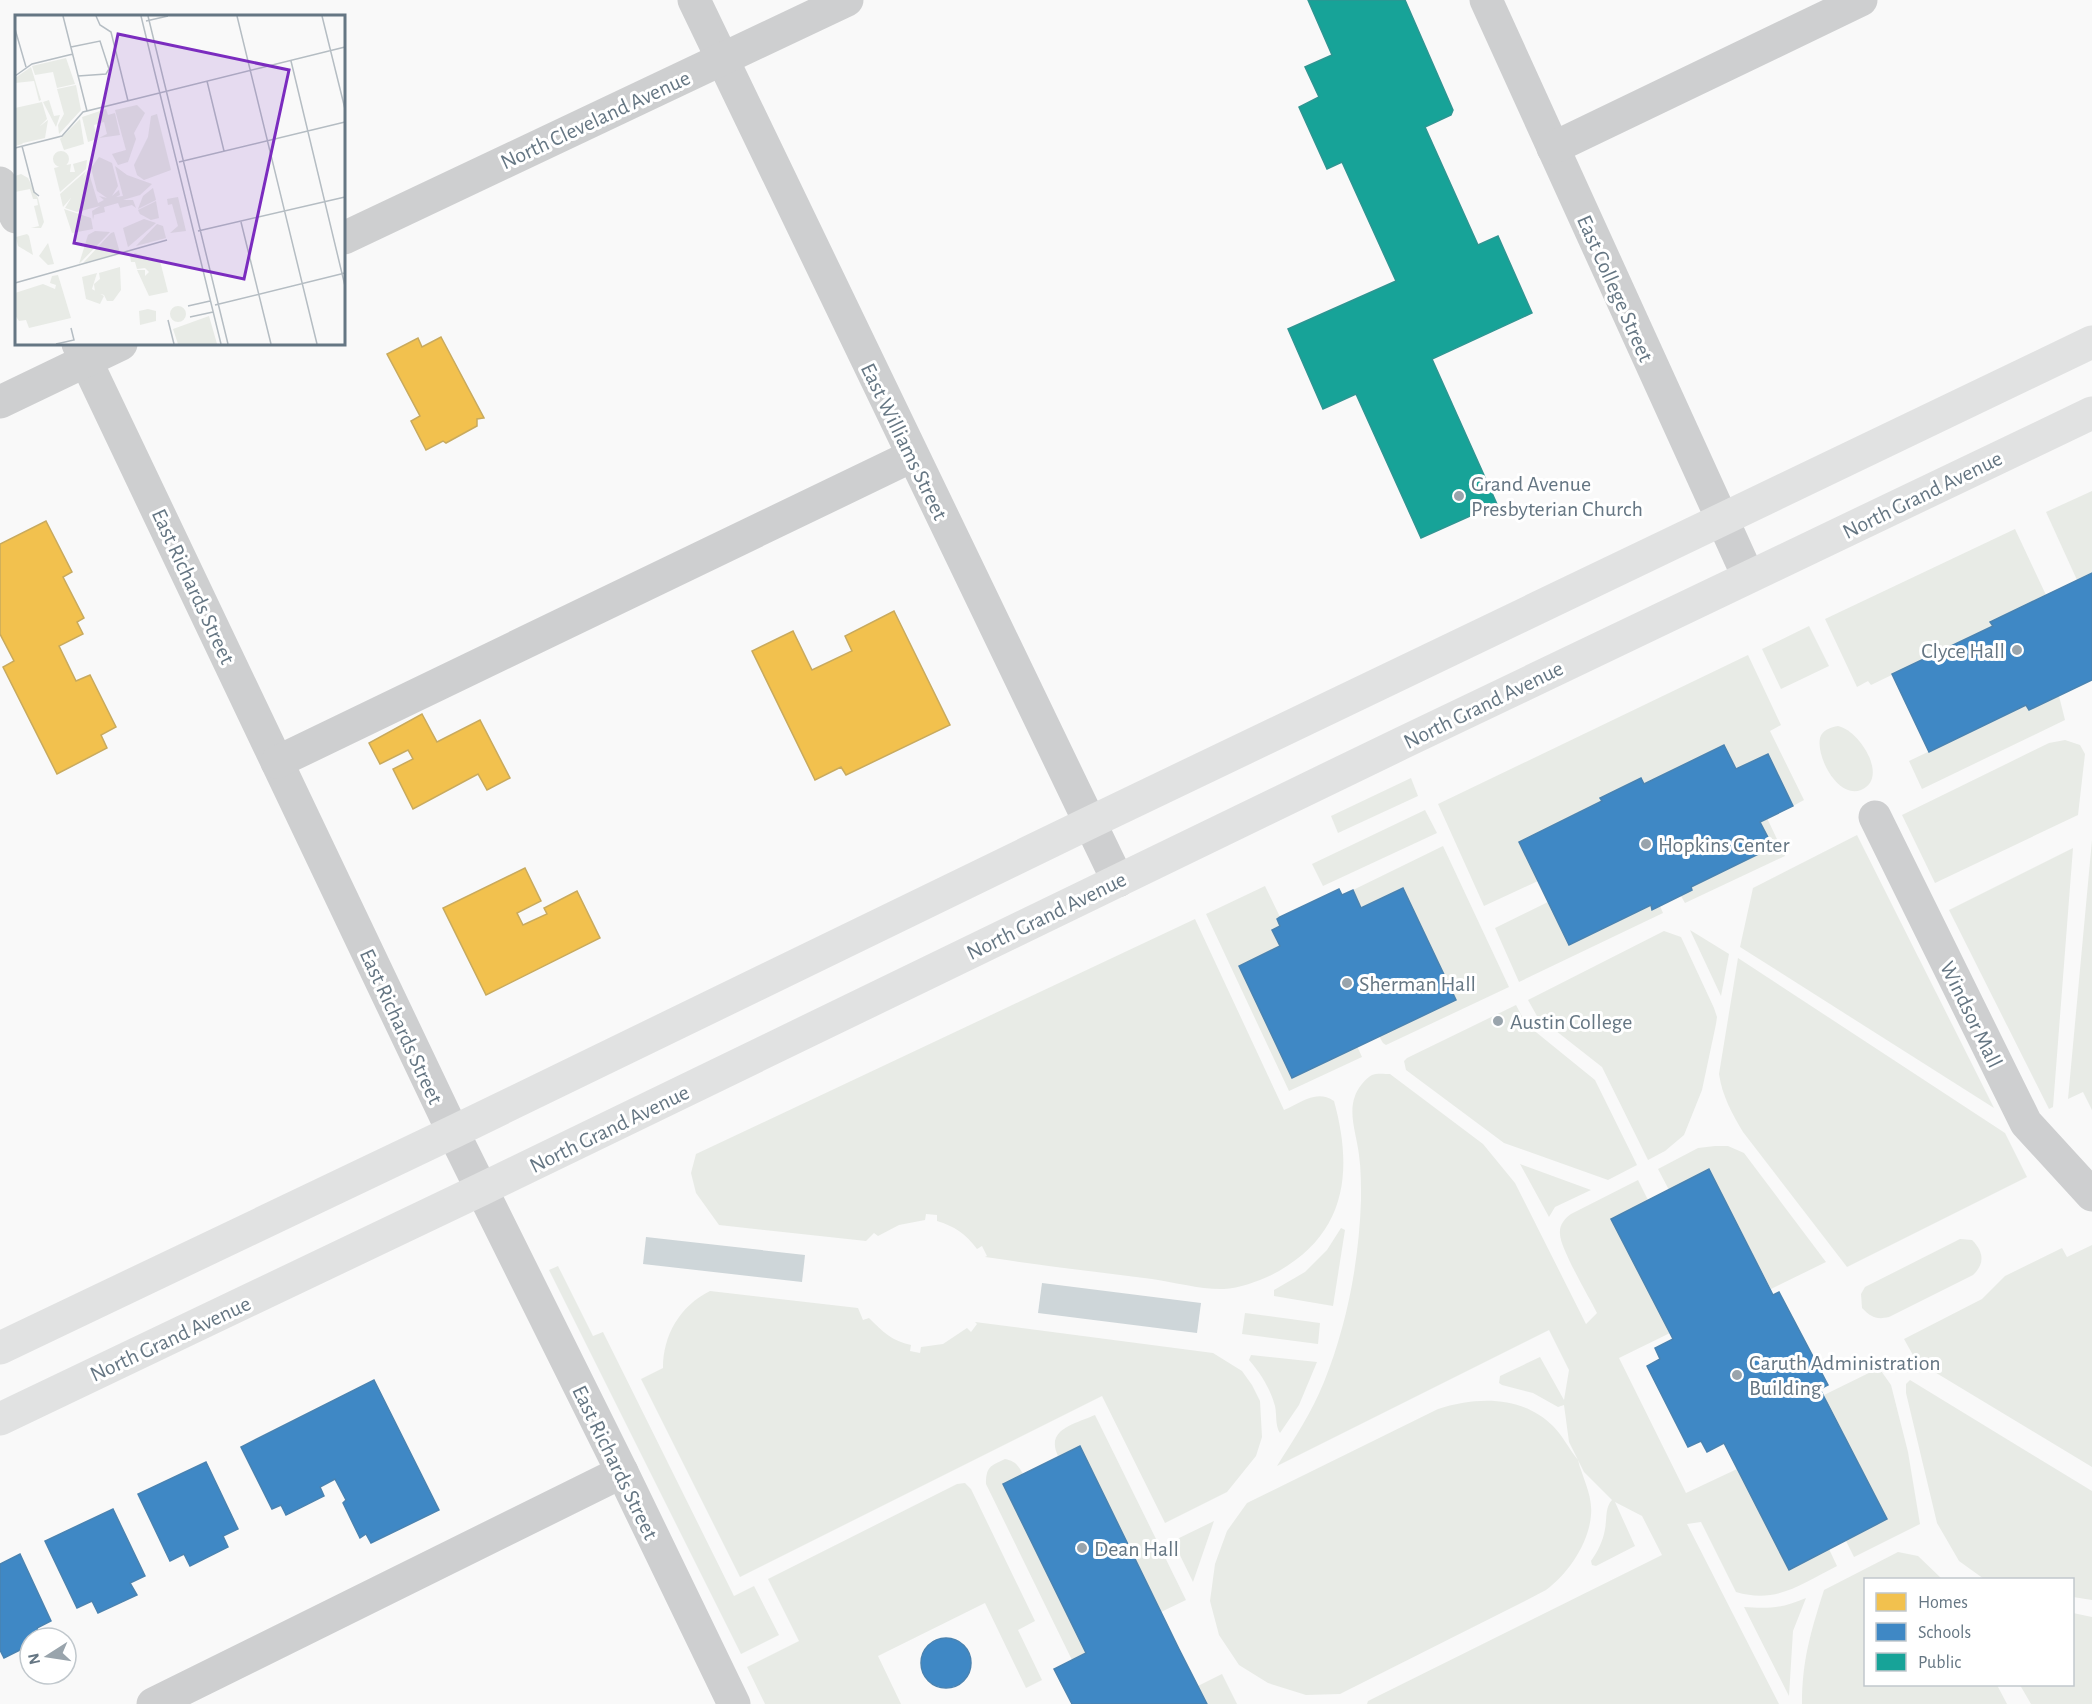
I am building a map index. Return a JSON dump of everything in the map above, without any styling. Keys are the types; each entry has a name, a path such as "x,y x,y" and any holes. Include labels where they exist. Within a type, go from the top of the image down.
{"main road":[{"path":"0,1348 2092,342"},
{"name":"North Grand Avenue","path":"0,1419 483,1190 1118,880 2092,413"}],"street":[{"name":"East Williams Street","path":"694,0 1118,880"},
{"name":"North Cleveland Avenue","path":"345,238 847,0"},
{"name":"East College Street","path":"1486,0 1748,576"},
{"path":"1553,148 1861,0"},
{"path":"0,183 15,215"},
{"path":"0,402 82,352 116,345"},
{"name":"East Richards Street","path":"82,352 453,1132 734,1704"},
{"path":"277,762 912,456"},
{"name":"Windsor Mall","path":"1875,818 2026,1123 2092,1195"},
{"path":"153,1704 622,1472"}],"shaded area":[{"path":"2092,491 2092,573 2077,580 2046,512"},
{"path":"2015,529 2046,595 1991,621 1993,626 1871,685 1868,681 1857,687 1825,619"},
{"path":"1809,626 1829,666 1781,689 1762,649"},
{"path":"1748,655 1781,725 1770,731 1804,800 1793,806 1768,754 1736,769 1724,745 1644,784 1641,778 1601,798 1602,801 1519,842 1538,881 1484,906 1438,804"},
{"path":"2059,696 2065,720 1922,789 1909,761 2026,705 2029,710"},
{"path":"1838,726 1855,736 1868,755 1872,766 1873,776 1869,784 1861,790 1852,791 1837,783 1821,755 1821,735 1827,729"},
{"path":"2065,740 2080,745 2085,754 2078,815 1935,883 1902,815 2049,743"},
{"path":"1411,778 1418,796 1338,833 1331,816"},
{"path":"1425,810 1437,833 1323,886 1312,864"},
{"path":"1767,818 1785,856 1685,903 1681,896 1692,890 1691,887 1773,847 1760,822"},
{"path":"1857,835 1994,1108 1740,947 1753,888"},
{"path":"2092,840 2092,1110 2083,1092 2068,1099"},
{"path":"1443,846 1509,987 1386,1045 1379,1036 1403,888 1361,908 1353,890"},
{"path":"2073,848 2053,1107 2049,1109 1949,910"},
{"path":"1265,886 1280,917 1277,919 1280,926 1362,1057 1289,1091 1206,914"},
{"path":"1548,902 1569,945 1651,905 1653,909 1660,906 1663,913 1519,982 1495,928"},
{"path":"1195,919 1284,1110 1315,1097 1321,1096 1334,1101 1343,1151 1343,1175 1339,1197 1331,1218 1319,1238 1302,1255 1279,1271 1245,1285 1216,1289 985,1257 987,1256 982,1246 977,1249 959,1231 937,1221 937,1215 926,1214 925,1220 899,1225 878,1236 874,1233 866,1241 719,1225 696,1193 691,1173 696,1154"},
{"path":"1690,930 1729,954 1721,996"},
{"path":"1664,931 1681,937 1717,1017 1702,1090 1684,1135 1665,1151 1648,1160 1602,1067 1537,1016 1528,1000"},
{"path":"1738,958 2005,1133 2027,1177 1847,1267 1743,1132 1725,1097 1719,1074"},
{"path":"1516,1005 1526,1024 1595,1080 1637,1165 1608,1180 1504,1143 1406,1070 1404,1061 1407,1058"},
{"path":"1390,1074 1483,1144 1515,1183 1586,1324 1597,1313 1561,1241 1561,1225 1571,1214 1638,1180 1648,1200 1670,1333 1619,1358 1686,1493 1737,1469 1789,1570 1829,1549 1837,1566 1800,1585 1776,1594 1764,1596 1736,1592 1701,1522 1687,1524 1779,1704 1367,1704 1368,1701 1662,1555 1642,1516 1615,1502 1635,1546 1596,1566 1592,1565 1591,1561 1603,1538 1607,1510 1612,1500 1584,1472 1569,1442 1564,1405 1558,1407 1533,1393 1499,1383 1500,1376 1540,1357 1564,1400 1569,1370 1549,1330 1277,1466 1308,1415 1324,1382 1339,1338 1350,1293 1358,1247 1361,1200 1360,1160 1352,1110 1355,1096 1370,1076"},
{"path":"1728,1146 1744,1153 1826,1262 1771,1289 1709,1169 1669,1190 1658,1169 1698,1148"},
{"path":"1520,1164 1591,1190 1555,1207 1549,1217"},
{"path":"1341,1228 1345,1230 1333,1306 1274,1296 1274,1290 1305,1272 1327,1250"},
{"path":"646,1237 805,1255 802,1282 643,1264"},
{"path":"1960,1239 1972,1240 1981,1253 1980,1267 1973,1275 1889,1317 1874,1317 1862,1308 1861,1294 1865,1287"},
{"path":"2092,1245 2092,1467 1923,1365 1914,1357 1904,1339 1982,1299 2005,1276 2062,1248 2067,1257"},
{"path":"558,1266 593,1336 603,1332 734,1596 754,1586 779,1635 741,1654 549,1270"},
{"path":"1042,1283 1201,1303 1197,1333 1038,1313"},
{"path":"710,1291 858,1308 863,1320 869,1318 888,1335 911,1345 910,1351 920,1353 921,1347 943,1344 967,1328 971,1332 977,1324 975,1322 1213,1353 1242,1371 1252,1385 1260,1401 1262,1437 1256,1456 1227,1492 1165,1523 1102,1396 740,1577 641,1379 663,1368 666,1344 675,1323 690,1305"},
{"path":"1245,1313 1320,1323 1318,1344 1242,1334"},
{"path":"1251,1355 1317,1362 1299,1405 1280,1433 1273,1399 1265,1382 1249,1360"},
{"path":"1879,1368 1891,1385 1908,1452 1920,1524 1854,1557 1846,1541 1887,1519 1824,1395"},
{"path":"1910,1380 2092,1491 2092,1600 2074,1597 2074,1578 1983,1578 1959,1561 1937,1523 1906,1393 1906,1384"},
{"path":"1498,1401 1527,1409 1541,1416 1553,1426 1578,1460 1590,1500 1589,1526 1576,1557 1554,1583 1525,1601 1340,1694 1306,1695 1268,1683 1239,1665 1219,1635 1210,1601 1215,1564 1227,1531 1247,1503 1438,1409 1468,1402"},
{"path":"1095,1415 1186,1600 1161,1612 1080,1446 1058,1456 1055,1439 1059,1434 1071,1425"},
{"path":"1005,1459 1016,1464 1023,1474 1003,1484 1086,1653 1072,1660 986,1484 990,1468"},
{"path":"965,1483 971,1489 1035,1621 1018,1630 1042,1680 1026,1688 985,1603 878,1656 901,1704 765,1704 747,1667 799,1641 768,1579 957,1484"},
{"path":"1214,1521 1193,1582 1173,1541"},
{"path":"1898,1552 1918,1556 1941,1578 1864,1578 1864,1686 1998,1686 2007,1704 1802,1704 1808,1646 1824,1590"},
{"path":"1806,1598 1793,1631 1789,1696 1744,1607 1776,1607"},
{"path":"2074,1613 2092,1617 2092,1704 2031,1704 2021,1686 2074,1686"},
{"path":"1222,1674 1237,1704 1207,1704 1198,1686"}],"building: Homes":[{"path":"441,337 484,418 477,419 477,426 446,443 443,441 426,450 411,421 420,416 387,354 418,338 422,347"},
{"path":"46,521 72,572 63,577 84,618 77,622 83,634 59,646 76,681 90,675 116,727 101,735 107,748 57,774 3,667 14,661 0,634 0,544"},
{"path":"894,611 950,725 846,775 841,767 815,780 752,651 793,631 812,670 852,651 845,636"},
{"path":"422,714 437,742 480,720 510,778 487,790 478,774 413,809 393,769 413,759 408,750 380,764 369,743"},
{"path":"525,868 541,901 517,913 523,925 547,914 544,908 577,891 600,938 486,995 443,908"}],"building: Schools":[{"name":"Clyce Hall","path":"2092,573 2092,680 2029,710 2026,705 1929,752 1892,674 1993,626 1990,622"},
{"name":"Hopkins Center","path":"1724,745 1736,769 1768,754 1793,806 1760,822 1773,847 1691,887 1692,890 1652,910 1651,905 1569,945 1519,842 1602,801 1600,798 1641,778 1644,784"},
{"name":"Sherman Hall","path":"1403,888 1456,1000 1292,1078 1239,966 1280,946 1272,930 1280,926 1277,919 1280,917 1339,889 1342,895 1353,890 1361,908"},
{"name":"Caruth Administration Building","path":"1709,1169 1773,1295 1779,1292 1828,1385 1820,1389 1887,1519 1789,1570 1724,1443 1707,1452 1701,1441 1688,1447 1647,1366 1660,1359 1655,1348 1673,1339 1611,1219"},
{"path":"374,1380 439,1510 371,1543 366,1534 360,1538 343,1503 346,1500 335,1479 320,1487 324,1496 286,1515 281,1505 272,1509 241,1447"},
{"name":"Dean Hall","path":"1080,1446 1207,1704 1072,1704 1054,1669 1086,1653 1003,1484"},
{"path":"206,1462 238,1529 223,1536 228,1547 190,1566 184,1554 170,1561 138,1494"},
{"path":"113,1509 145,1576 130,1583 137,1595 98,1613 92,1601 77,1608 45,1541"},
{"path":"20,1554 51,1621 41,1626 18,1626 18,1651 4,1658 0,1650 0,1564"},
{"path":"941,1638 951,1638 964,1645 971,1658 971,1668 964,1681 951,1688 941,1688 932,1684 925,1677 921,1668 921,1658 925,1649 932,1642"}],"building: Public":[{"name":"Grand Avenue Presbyterian Church","path":"1308,0 1405,0 1453,110 1451,115 1425,127 1478,245 1498,236 1532,313 1432,359 1497,504 1421,538 1356,394 1323,409 1288,329 1396,281 1342,162 1327,169 1299,107 1319,97 1305,67 1332,55"}],"place":[{"name":"Grand Avenue Presbyterian Church","path":"1459,496"},
{"name":"Clyce Hall","path":"2017,650"},
{"name":"Hopkins Center","path":"1646,844"},
{"name":"Sherman Hall","path":"1347,983"},
{"name":"Austin College","path":"1498,1021"},
{"name":"Caruth Administration Building","path":"1737,1375"},
{"name":"Dean Hall","path":"1082,1548"}]}
